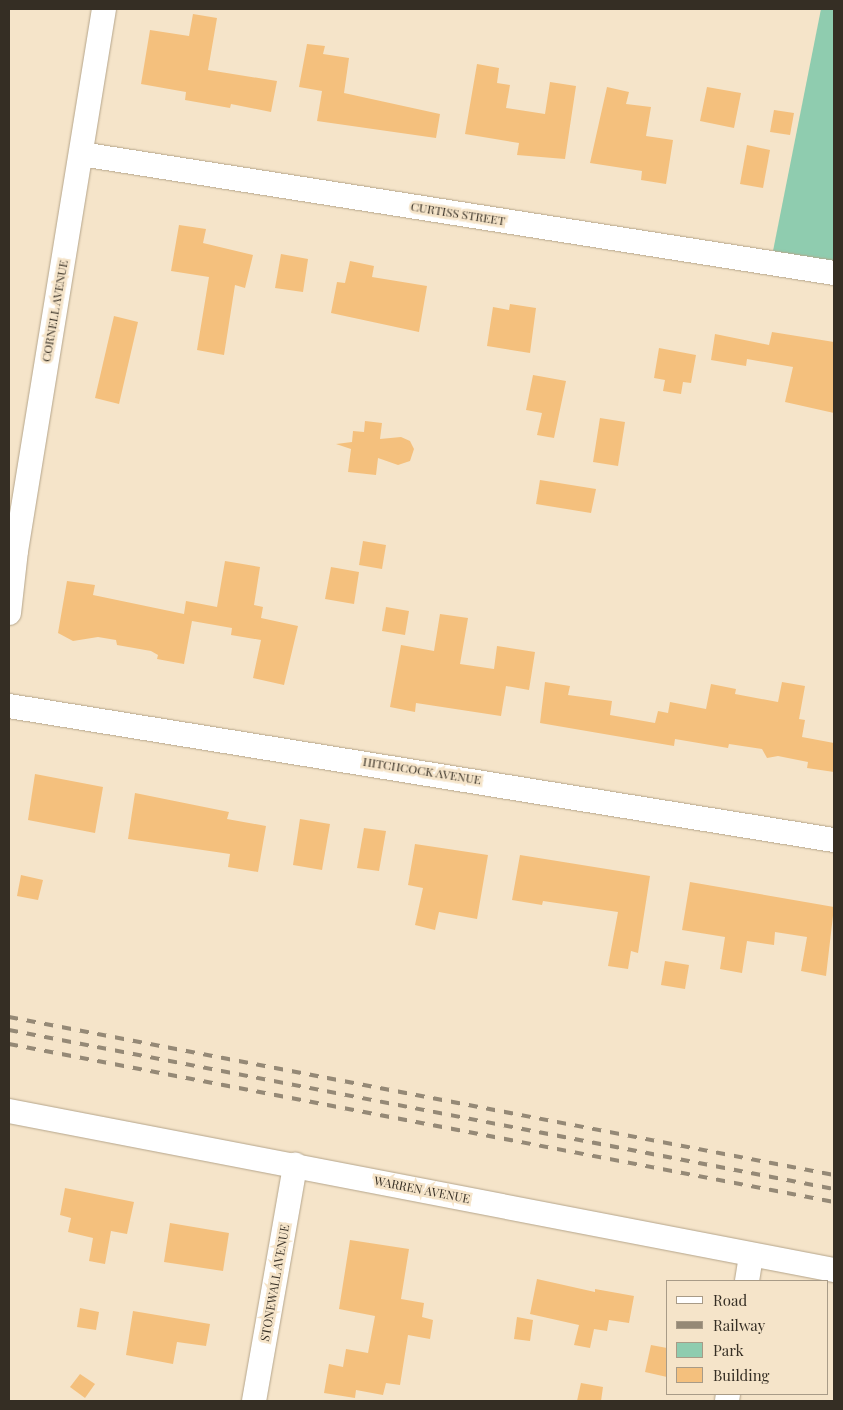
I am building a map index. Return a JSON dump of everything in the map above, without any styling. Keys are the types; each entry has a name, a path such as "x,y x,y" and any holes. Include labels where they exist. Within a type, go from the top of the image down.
{"street":[{"name":"CORNELL AVENUE","path":"9,613 36,424 104,9"},
{"name":"CURTISS STREET","path":"81,154 834,273"},
{"name":"HITCHCOCK AVENUE","path":"9,706 834,840"},
{"name":"WARREN AVENUE","path":"9,1111 834,1270"},
{"name":"STONEWALL AVENUE","path":"254,1401 295,1166"},
{"path":"747,1280 751,1255"}],"green space":[{"path":"821,9 834,9 834,261 773,251"}],"building":[{"path":"193,14 217,18 208,70 277,81 271,112 231,104 230,108 185,100 186,92 141,84 150,30 189,36"},
{"path":"307,44 325,46 323,54 349,58 344,93 440,114 436,138 317,121 322,91 299,87"},
{"path":"477,64 499,68 497,83 510,85 506,108 545,114 550,82 576,86 565,159 517,155 519,143 465,134"},
{"path":"607,87 629,92 626,104 651,107 646,136 673,140 666,184 641,180 642,171 590,163"},
{"path":"707,87 741,93 734,128 700,121"},
{"path":"774,110 794,113 790,135 770,132"},
{"path":"747,145 770,150 763,188 740,184"},
{"path":"179,225 206,229 203,243 253,255 245,288 235,285 224,355 197,350 209,277 171,271"},
{"path":"281,254 308,259 303,292 275,288"},
{"path":"350,261 374,266 372,277 427,286 419,332 331,313 337,282 345,283"},
{"path":"510,304 536,308 530,353 487,346 493,307 509,310"},
{"path":"114,316 138,322 119,404 95,398"},
{"path":"772,332 834,342 834,413 785,402 793,367 747,359 746,366 711,360 715,334 769,345"},
{"path":"659,348 696,355 691,383 683,382 681,394 663,391 665,380 654,378"},
{"path":"533,375 566,381 554,438 537,435 542,413 526,410"},
{"path":"600,418 625,422 618,466 593,462"},
{"path":"365,421 382,423 380,439 401,437 410,441 414,449 410,461 398,465 378,458 376,475 348,472 351,449 336,444 352,442 353,431 364,432"},
{"path":"540,480 596,489 591,513 536,504"},
{"path":"363,541 386,545 382,569 359,565"},
{"path":"225,561 260,567 254,605 263,607 261,618 298,626 284,685 253,678 261,640 231,635 232,628 192,621 184,664 157,659 158,655 151,651 117,645 116,640 98,637 73,641 58,633 67,581 95,585 93,595 184,614 186,601 217,607"},
{"path":"331,567 359,572 354,604 325,599"},
{"path":"386,607 409,611 405,635 382,631"},
{"path":"440,614 468,618 460,664 494,669 497,646 535,652 529,690 506,686 501,716 416,703 415,712 390,707 401,645 434,651"},
{"path":"545,682 570,686 568,695 612,701 610,715 655,723 658,711 668,713 670,702 706,709 711,684 736,689 735,694 778,702 782,682 805,686 799,719 805,720 802,737 834,743 834,772 807,768 808,762 778,756 767,758 762,749 729,744 728,748 675,739 674,746 540,723"},
{"path":"35,774 103,787 95,833 28,820"},
{"path":"135,793 229,812 227,819 266,826 258,872 228,867 230,854 128,839"},
{"path":"300,819 330,824 322,870 293,865"},
{"path":"364,828 386,831 379,871 357,868"},
{"path":"415,844 488,855 477,919 439,912 435,930 415,925 423,888 408,885"},
{"path":"520,855 650,876 638,953 631,951 628,969 608,966 618,912 543,901 542,905 512,900"},
{"path":"21,875 43,880 38,900 17,896"},
{"path":"690,882 834,907 826,976 801,971 807,937 775,932 774,945 747,941 742,973 720,969 725,937 682,930"},
{"path":"665,961 689,965 685,989 661,985"},
{"path":"65,1188 134,1202 127,1234 111,1231 105,1264 89,1261 93,1238 68,1232 71,1218 60,1215"},
{"path":"170,1223 229,1233 223,1271 164,1262"},
{"path":"350,1240 409,1249 401,1299 424,1303 422,1317 433,1320 430,1339 408,1335 400,1385 386,1383 383,1395 356,1390 355,1398 324,1393 329,1364 343,1367 346,1349 368,1353 375,1316 339,1309"},
{"path":"537,1279 595,1292 595,1289 634,1296 629,1323 609,1320 607,1331 594,1329 590,1348 574,1345 579,1325 530,1314"},
{"path":"80,1308 99,1312 96,1330 77,1327"},
{"path":"133,1311 210,1324 206,1346 177,1342 173,1364 126,1355"},
{"path":"517,1317 533,1320 530,1341 514,1339"},
{"path":"651,1345 666,1348 666,1377 645,1372"},
{"path":"80,1374 95,1384 85,1398 70,1387"},
{"path":"581,1383 603,1387 601,1401 577,1401"}],"railway":[{"path":"9,1017 834,1175"},
{"path":"9,1030 834,1189"},
{"path":"9,1044 834,1202"}]}
